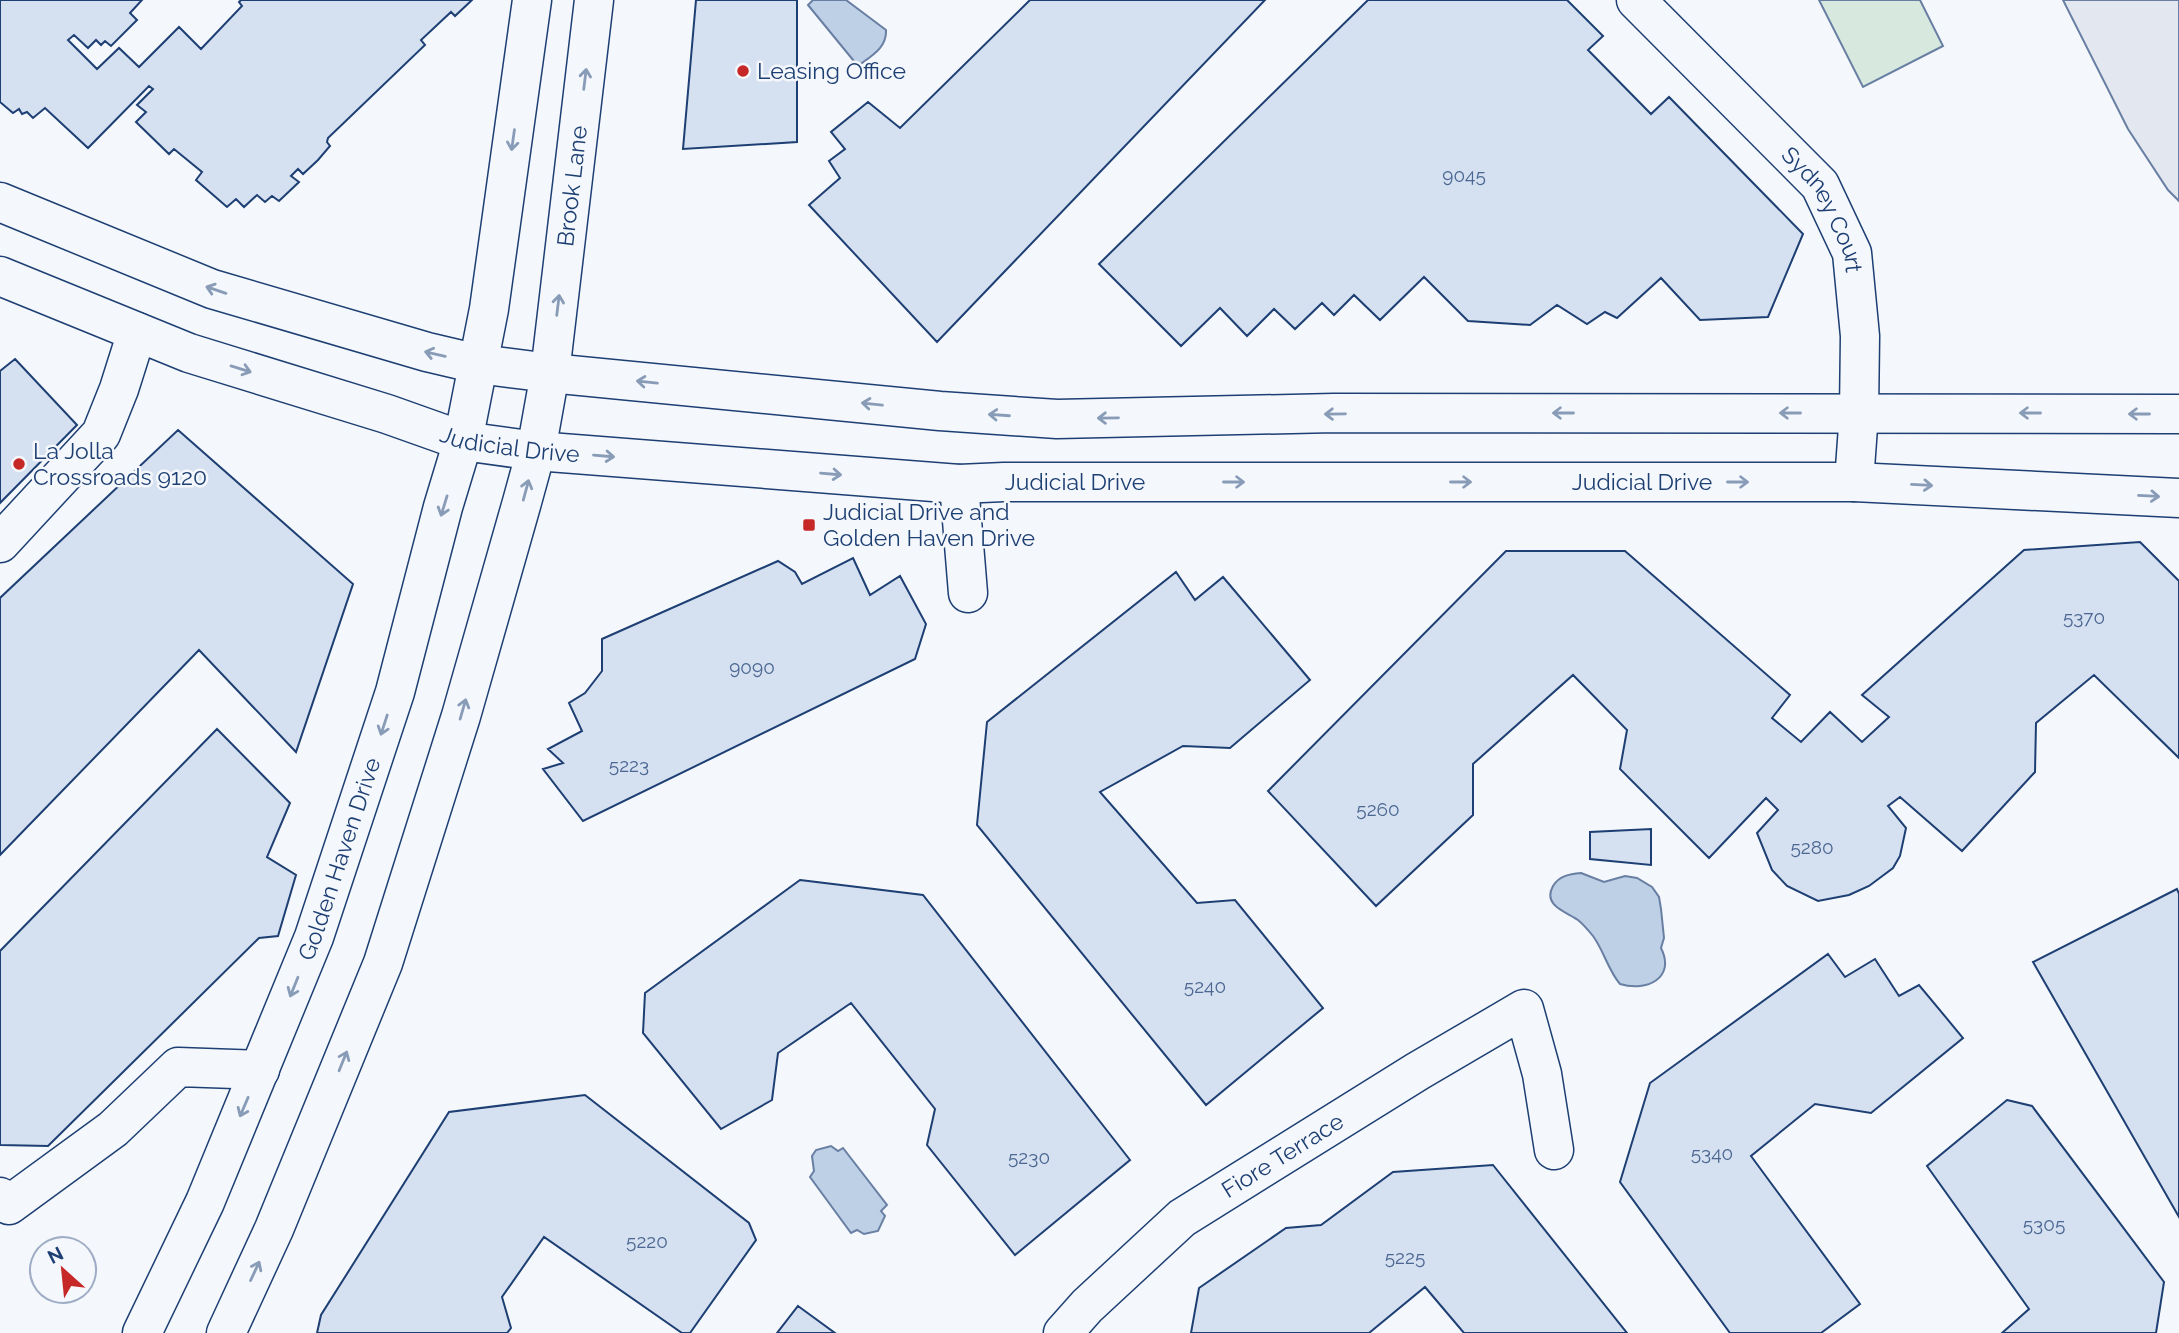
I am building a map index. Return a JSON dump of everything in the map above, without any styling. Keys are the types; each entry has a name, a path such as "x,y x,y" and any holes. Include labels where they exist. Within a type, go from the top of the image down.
{"street":[{"path":"478,364 492,293 533,0"},
{"name":"Brook Lane","path":"550,373 594,0"},
{"name":"Sydney Court","path":"1636,0 1820,185 1852,253 1860,336 1854,482"},
{"path":"0,202 212,289 387,341 478,364 940,411 1058,419 1334,413 2179,414"},
{"name":"Judicial Drive","path":"0,276 189,353 463,440 536,451 959,484 1854,482 2179,498"},
{"path":"0,543 101,434 120,389 137,332"},
{"name":"Golden Haven Drive","path":"142,1333 205,1202 320,920 395,692 463,440 478,364"},
{"path":"226,1333 274,1229 383,963 461,716 536,451 550,373"},
{"path":"959,484 968,593"},
{"name":"Fiore Terrace","path":"1063,1333 1087,1306 1182,1218 1418,1071 1524,1009 1542,1074 1555,1150"},
{"path":"0,1197 9,1205 113,1129 178,1067 260,1070"}],"shaded area":[{"path":"1819,0 1920,0 1943,46 1863,87"},
{"path":"2063,0 2179,0 2179,201 2168,190 2128,129"}],"water":[{"path":"813,0 846,0 886,30 881,47 858,66 808,5"},
{"path":"1581,873 1604,882 1625,876 1637,878 1652,887 1659,897 1664,938 1661,948 1665,958 1662,975 1656,980 1640,986 1620,984 1590,932 1553,903 1550,893 1555,883 1565,876"},
{"path":"831,1146 838,1151 843,1148 887,1205 881,1211 885,1216 878,1231 864,1234 857,1230 851,1233 810,1177 814,1171 812,1156 816,1150"}],"building":[{"path":"0,0 142,0 130,13 137,20 111,46 105,41 101,45 96,40 88,48 74,35 68,40 97,69 119,48 139,67 179,27 201,49 242,6 239,2 241,0 472,0 455,16 451,12 421,40 425,45 328,138 330,146 318,160 303,174 298,169 291,176 299,182 279,201 272,196 265,202 257,195 244,207 236,199 227,207 196,180 202,172 174,149 169,154 136,122 146,112 137,105 153,89 149,86 88,148 45,108 33,118 27,112 22,114 19,109 13,113 0,102"},
{"name":"Leasing Office","path":"696,0 797,0 797,142 683,149"},
{"path":"1030,0 1265,0 937,342 809,205 840,178 829,161 845,149 831,132 868,102 900,128"},
{"path":"1368,0 1567,0 1603,36 1588,50 1651,114 1669,97 1803,234 1768,317 1700,320 1661,278 1617,318 1605,312 1587,324 1557,305 1530,325 1468,321 1424,277 1380,320 1354,295 1334,315 1322,303 1295,329 1274,309 1247,336 1220,308 1181,346 1099,264"},
{"name":"La Jolla Crossroads 9120","path":"15,359 77,425 0,503 0,371"},
{"path":"178,430 353,584 296,752 199,650 0,855 0,598"},
{"path":"2140,542 2179,581 2179,758 2094,675 2036,723 2035,772 1962,851 1900,797 1888,806 1906,828 1900,856 1893,868 1869,886 1849,895 1818,901 1787,886 1772,870 1757,833 1778,810 1766,798 1709,858 1620,769 1627,730 1573,675 1473,764 1473,815 1376,906 1268,791 1506,551 1625,551 1790,695 1772,718 1801,742 1830,712 1862,742 1889,717 1862,695 2024,550"},
{"path":"853,558 870,595 900,576 926,624 915,659 583,821 543,769 563,763 548,749 582,731 569,703 585,693 602,671 602,639 778,561 795,572 802,584"},
{"path":"1176,572 1195,600 1223,577 1310,680 1230,748 1183,746 1100,792 1197,903 1235,900 1323,1008 1206,1105 977,825 987,722"},
{"path":"217,729 290,803 267,857 296,875 278,936 259,938 48,1146 0,1145 0,951"},
{"path":"1651,829 1651,865 1590,859 1590,832"},
{"path":"800,880 923,895 1130,1160 1015,1255 927,1145 935,1109 851,1003 778,1053 772,1100 721,1129 643,1033 645,993"},
{"path":"2177,889 2179,894 2179,1217 2033,962"},
{"path":"1828,954 1845,977 1875,959 1899,996 1919,985 1963,1038 1871,1113 1815,1104 1751,1156 1860,1304 1821,1333 1730,1333 1620,1182 1650,1083"},
{"path":"585,1095 749,1223 756,1240 690,1333 682,1333 544,1237 502,1297 511,1328 507,1333 317,1333 321,1315 449,1112"},
{"path":"2007,1100 2032,1106 2164,1282 2156,1333 2002,1333 2029,1309 1927,1166"},
{"path":"1493,1165 1627,1333 1464,1333 1425,1287 1369,1333 1191,1333 1199,1288 1286,1228 1321,1225 1393,1172"},
{"path":"798,1306 835,1333 777,1333"}],"place":[{"name":"Leasing Office","path":"743,71"},
{"name":"La Jolla Crossroads 9120","path":"19,464"},
{"name":"Judicial Drive and Golden Haven Drive","path":"809,525"}]}
